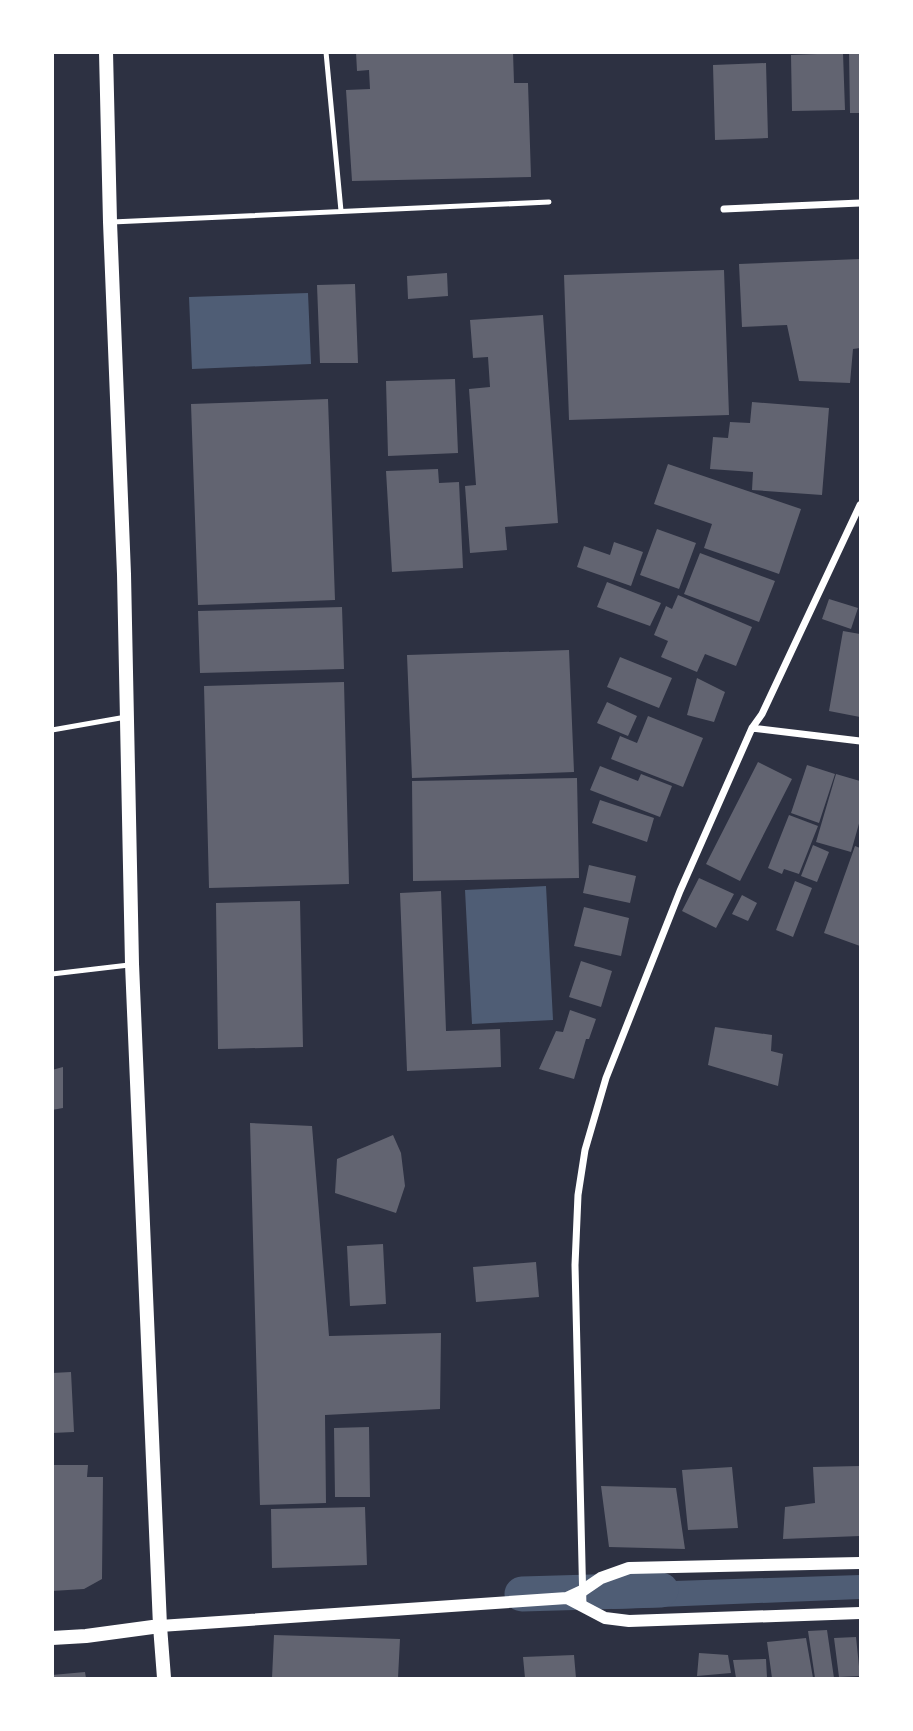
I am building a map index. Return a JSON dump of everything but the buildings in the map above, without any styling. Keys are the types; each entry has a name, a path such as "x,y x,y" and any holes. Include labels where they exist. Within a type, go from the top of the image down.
{"main road":[{"path":"106,52 124,574 132,964 164,1678"},
{"path":"52,1638 160,1626"}],"street":[{"path":"724,209 860,204"},
{"path":"583,1606 575,1265 578,1195 584,1150 606,1078 680,891 752,728 762,714 859,513 860,505"},
{"path":"752,728 860,741"},
{"path":"160,1626 567,1598 601,1578 629,1568 860,1563"},
{"path":"567,1598 605,1618 629,1621 860,1613"}],"lane":[{"path":"326,52 341,211"},
{"path":"110,222 549,202"},
{"path":"52,730 126,717"},
{"path":"52,974 132,964"}],"water":[{"path":"308,293 311,364 192,369 189,297"},
{"path":"546,886 553,1020 472,1024 465,890"},
{"path":"860,1575 860,1599 612,1609 614,1583"}],"waterway":[{"path":"522,1594 661,1590"}]}
